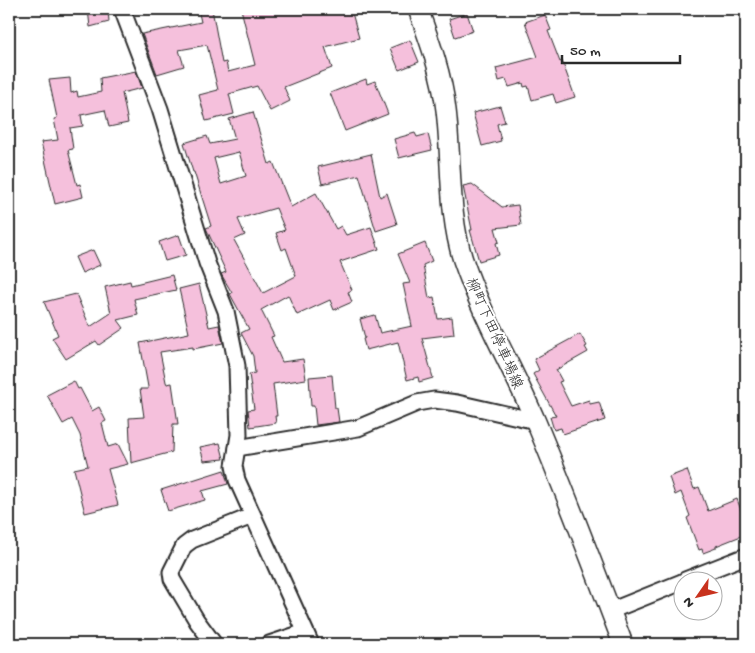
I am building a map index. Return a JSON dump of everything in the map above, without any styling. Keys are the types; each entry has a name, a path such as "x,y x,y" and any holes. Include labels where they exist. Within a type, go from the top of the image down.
{"main road":[{"name":"柳町下田停車場線","path":"418,9 441,77 452,173 453,218 463,260 493,331 536,421 623,644"}],"street":[{"path":"122,9 160,109 207,263 226,311 237,366 239,435 234,466 237,480 308,638 269,644"},
{"path":"237,448 358,428 417,403 434,400 457,403 536,421"},
{"path":"214,644 179,592 172,579 171,572 184,546 192,540 252,516"},
{"path":"711,570 746,556"},
{"path":"610,611 672,586"}],"building":[{"path":"88,9 108,9 109,22 90,27"},
{"path":"198,9 212,9 222,63 226,62 228,72 255,65 241,9 351,9 359,38 325,47 332,68 284,87 290,101 270,111 257,86 229,94 234,114 206,121 199,95 218,90 207,45 179,50 184,66 157,74 142,34 201,22"},
{"path":"467,13 473,31 455,37 449,19"},
{"path":"545,15 551,30 548,31 560,62 562,61 575,97 556,103 553,94 532,100 528,86 524,87 523,83 509,87 506,79 499,81 496,68 538,57 525,22"},
{"path":"410,40 419,62 399,70 390,48"},
{"path":"136,71 142,88 122,93 128,123 109,127 105,110 81,115 83,126 70,128 73,149 68,150 77,185 80,184 83,197 55,204 41,142 58,140 54,119 57,118 49,80 70,78 71,93 77,91 78,97 101,92 100,78"},
{"path":"366,79 367,84 375,81 388,114 345,131 330,93"},
{"path":"500,106 505,122 497,124 501,141 482,146 473,113"},
{"path":"253,112 269,164 273,162 291,207 316,193 336,229 341,226 346,235 371,227 379,249 340,262 352,290 348,292 352,302 334,310 330,300 297,315 288,295 261,310 274,336 271,337 282,362 303,359 306,379 273,384 277,416 275,416 276,423 250,427 248,410 254,409 249,374 255,373 253,356 241,333 249,329 221,274 226,272 206,228 211,226 184,143 207,136 210,144 235,139 229,119","holes":["239,152 246,176 221,184 214,158","276,208 285,230 276,233 282,250 286,248 296,276 263,293 234,240 245,235 238,219"]},
{"path":"415,133 417,137 428,134 432,150 399,158 394,139"},
{"path":"371,154 380,197 387,193 397,224 376,231 359,175 322,184 318,167"},
{"path":"472,184 502,207 518,205 521,225 495,228 499,242 496,243 499,255 479,261 470,230 472,230 463,186"},
{"path":"179,235 186,255 165,261 159,242"},
{"path":"425,243 432,261 423,265 429,298 434,297 438,319 452,317 454,334 422,338 433,378 419,382 418,377 407,380 398,342 366,350 360,319 375,315 380,333 412,326 403,284 410,283 398,254"},
{"path":"93,250 100,265 82,273 75,257"},
{"path":"172,275 176,290 134,299 138,315 118,320 124,328 99,345 96,341 66,359 52,338 58,335 44,302 76,294 90,327 111,313 105,287 130,281 131,285"},
{"path":"199,284 209,327 219,325 223,343 193,349 193,347 160,352 166,382 167,384 172,383 178,424 173,424 172,452 131,463 129,418 144,417 140,389 148,389 140,343 189,333 179,289"},
{"path":"580,334 587,346 585,347 588,352 556,370 562,381 559,382 571,406 589,400 590,404 599,402 605,420 563,434 561,428 554,430 550,417 556,416 533,374 539,370 534,359"},
{"path":"332,375 335,408 337,408 339,422 316,425 314,406 311,406 309,377"},
{"path":"74,381 78,389 80,388 92,411 99,407 106,421 102,423 108,447 118,444 128,464 108,469 118,505 85,513 74,469 88,466 80,435 72,419 63,424 47,395"},
{"path":"220,443 224,459 204,461 200,447"},
{"path":"224,470 228,484 202,491 205,500 168,511 161,490"},
{"path":"687,470 694,489 699,487 708,511 737,499 746,524 746,534 703,553 702,549 699,550 687,518 690,516 681,492 675,495 669,477"}]}
